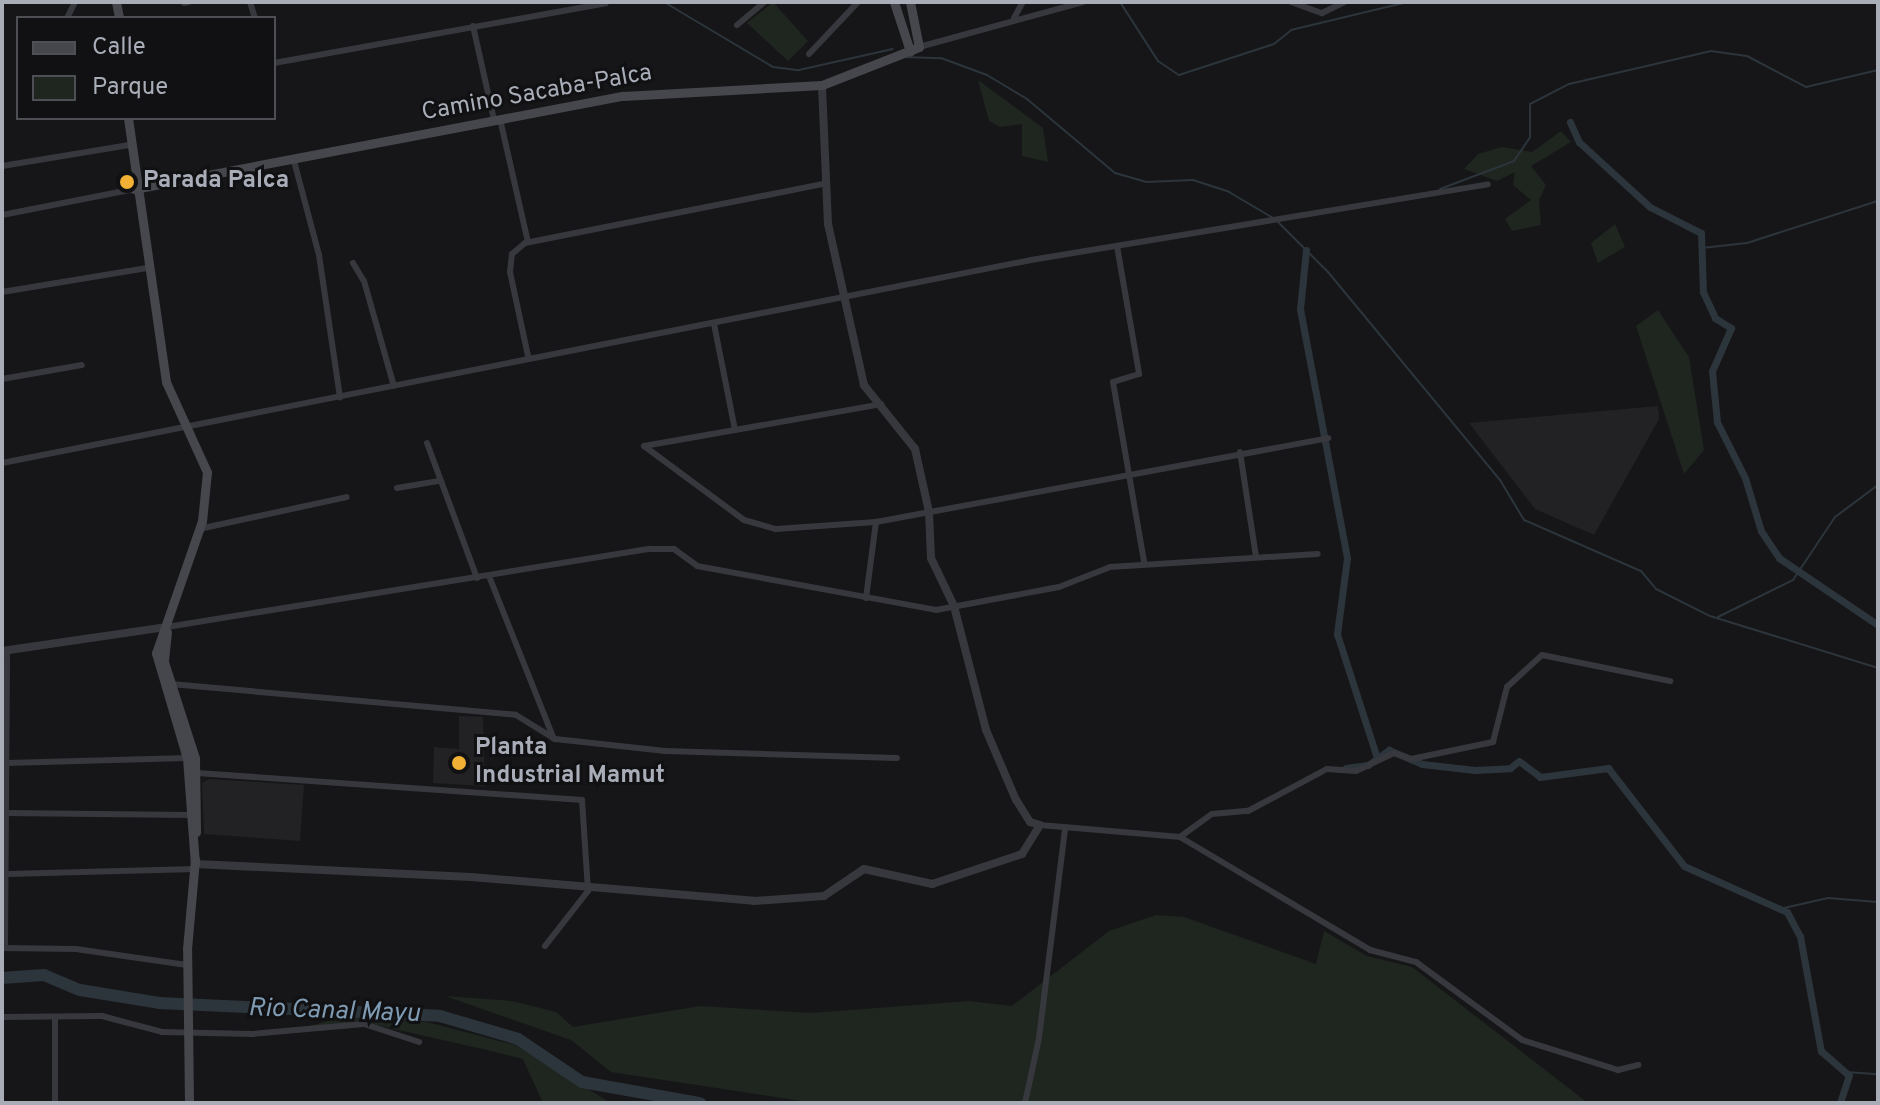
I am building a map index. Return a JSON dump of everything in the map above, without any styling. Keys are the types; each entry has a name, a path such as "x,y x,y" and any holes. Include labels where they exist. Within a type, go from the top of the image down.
{"main road":[{"path":"894,2 915,49"},
{"path":"910,2 915,49"},
{"name":"Camino Sacaba-Palca","path":"134,189 672,90 822,85 915,49"},
{"path":"128,120 134,189 166,382 207,472 209,497 167,627 164,662 167,684 197,773 195,866 187,965 189,1103"},
{"path":"191,758 190,815 195,866"}],"street":[{"path":"737,25 764,2"},
{"path":"809,54 858,2"},
{"path":"1014,18 1023,2"},
{"name":"Camino Sacaba-Palca","path":"915,49 1014,18 1083,2"},
{"path":"1291,2 1322,13 1345,2"},
{"path":"276,63 606,3"},
{"path":"473,26 528,242"},
{"path":"822,85 827,183 842,300 864,385 883,404 915,449 929,512 931,558 954,606 986,730 1016,800 1030,822 1065,829 1180,837 1370,950 1416,962 1522,1040 1618,1070 1638,1065"},
{"path":"2,166 129,145"},
{"path":"294,161 319,255 340,397"},
{"path":"528,356 510,272 512,254 528,242 827,183"},
{"path":"2,463 340,397 528,356 714,324 1117,246 1488,184"},
{"path":"2,215 134,189"},
{"path":"1117,246 1139,374 1113,382 1144,562"},
{"path":"353,263 364,281 394,386"},
{"path":"2,292 147,268"},
{"path":"714,324 735,430"},
{"path":"2,379 82,365"},
{"path":"883,404 644,446 744,520 776,529 876,522 1129,472 1328,438"},
{"path":"427,443 477,578"},
{"path":"1240,452 1256,557"},
{"path":"397,488 439,481"},
{"path":"199,529 347,497"},
{"path":"866,598 876,522"},
{"path":"187,965 4,947 8,874 4,814 7,763 4,650 674,549 697,566 936,610 1144,562 1318,554"},
{"path":"489,576 554,739"},
{"path":"1180,837 1212,814 1248,811 1327,769 1356,771 1394,753 1411,759 1493,742 1507,687 1542,655 1670,681"},
{"path":"167,684 516,715 554,739 665,751 897,758"},
{"path":"7,763 191,758"},
{"path":"197,773 582,800 588,891 545,946"},
{"path":"4,814 190,815"},
{"path":"8,874 195,866 471,877 588,891 754,901 824,896 864,869 932,884 1022,854 1040,825"},
{"path":"1025,1103 1039,1038 1065,829"},
{"path":"2,1017 102,1016 162,1032 187,1030 252,1034 364,1024 419,1042"},
{"path":"55,1018 55,1103"}],"shaded area":[{"path":"1658,406 1659,419 1594,535 1535,509 1469,423"},
{"name":"Planta Industrial Mamut","path":"459,716 483,717 485,786 433,783 434,747 459,749"},
{"path":"209,779 304,785 300,841 204,834 202,783"}],"green space":[{"path":"773,2 808,41 788,61 747,23"},
{"path":"978,80 1043,128 1048,162 1022,156 1022,124 1000,127 989,121"},
{"path":"1561,131 1571,142 1531,166 1546,185 1539,200 1541,225 1512,231 1505,219 1531,200 1513,185 1515,172 1497,181 1464,169 1478,154 1502,147 1532,152"},
{"path":"1615,224 1625,247 1598,263 1591,243"},
{"path":"1658,310 1689,357 1704,450 1684,474 1636,326"},
{"path":"1156,915 1184,917 1316,964 1324,931 1367,956 1412,967 1588,1103 814,1103 611,1072 571,1040 445,996 512,1001 556,1012 573,1027 700,1006 810,1013 969,1001 1012,1006 1109,931"},
{"path":"343,1017 427,1022 515,1045 611,1103 543,1103 523,1059 487,1050 372,1024 306,1027"}],"waterway":[{"path":"664,2 773,67 799,70 893,49"},
{"path":"1120,2 1158,61 1179,75 1274,44 1291,30 1408,2"},
{"path":"1440,189 1514,161 1530,137 1530,104 1569,84 1711,51 1747,56 1806,87 1878,70"},
{"path":"903,57 941,58 987,75 1027,99 1115,173 1146,182 1193,180 1229,192 1273,218"},
{"path":"1570,122 1579,142 1650,207 1701,233 1703,292 1715,318 1731,328 1712,371 1717,422 1745,478 1761,531 1779,558 1878,625"},
{"path":"1702,248 1747,243 1878,201"},
{"path":"1278,222 1328,272 1500,480 1524,520 1641,571 1656,589 1710,616 1878,668"},
{"path":"1306,250 1300,309 1347,558 1337,634 1377,758"},
{"path":"1718,617 1793,580 1835,517 1878,485"},
{"path":"1346,768 1368,765 1389,750 1422,764 1475,770 1510,768 1519,761 1540,777 1608,768 1684,866 1787,912 1800,936 1821,1051 1849,1075 1840,1103"},
{"path":"1784,908 1828,898 1878,902"},
{"name":"Rio Canal Mayu","path":"2,978 44,975 80,990 159,1003 440,1016 518,1039 582,1082 700,1103"},
{"path":"1846,1072 1878,1074"}],"place":[{"name":"Parada Palca","path":"127,182"},
{"name":"Planta Industrial Mamut","path":"459,763"}]}
